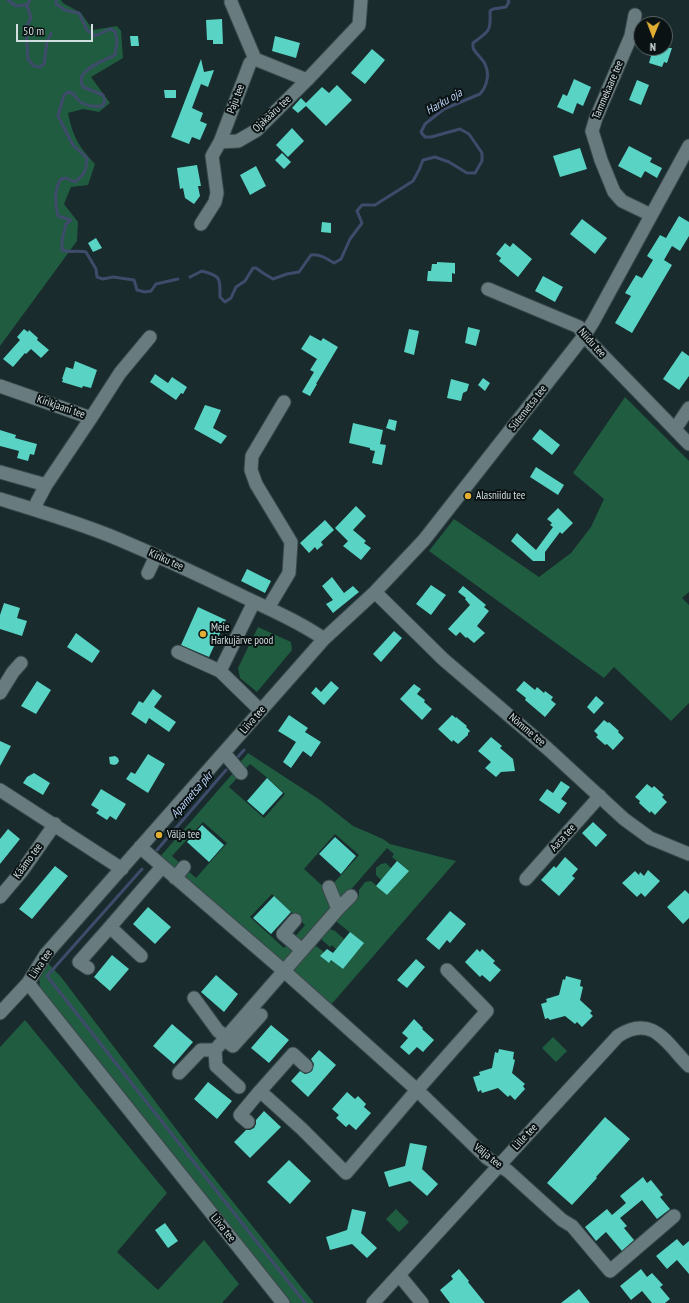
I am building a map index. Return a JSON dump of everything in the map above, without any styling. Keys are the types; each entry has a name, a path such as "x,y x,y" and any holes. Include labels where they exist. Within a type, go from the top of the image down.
{"street":[{"name":"Ojakääru tee","path":"220,142 238,141 257,130 307,80 359,25 361,0"},
{"path":"231,2 255,59 307,80"},
{"name":"Tammekaare tee","path":"635,15 631,36 596,118 592,131 601,160 614,192 622,201 651,215"},
{"name":"Paju tee","path":"220,142 250,63 255,59"},
{"path":"201,224 215,202 217,193 212,156 220,142"},
{"name":"Sütemetsa tee","path":"324,639 375,592 424,540 584,336 597,316 689,146"},
{"name":"Niidu tee","path":"488,289 579,327 584,336 674,429"},
{"path":"91,418 120,373 150,337"},
{"name":"Kirikjaani tee","path":"0,386 91,418 46,485 37,502 36,510"},
{"path":"268,608 290,573 291,542 256,484 251,470 252,456 284,402"},
{"path":"689,408 674,429 689,444"},
{"path":"0,472 46,485"},
{"name":"Kiriku tee","path":"0,499 73,522 117,538 268,608 309,629 324,639"},
{"path":"148,573 156,556"},
{"name":"Nõmme tee","path":"375,592 443,659 548,749 624,819 650,838 686,849"},
{"path":"220,671 254,602"},
{"name":"Liiva tee","path":"283,1303 28,983 46,954 324,639"},
{"path":"178,652 220,671 261,710"},
{"path":"0,693 13,672 21,663"},
{"path":"224,752 241,773"},
{"path":"0,790 55,824 122,869"},
{"name":"Aasa tee","path":"526,879 600,796"},
{"name":"Käämo tee","path":"0,897 22,871 55,824"},
{"name":"Välja tee","path":"140,848 284,971 417,1090 487,1158 508,1171 562,1220 572,1226 610,1270 674,1216"},
{"path":"88,968 80,962 162,866"},
{"path":"174,878 184,867"},
{"path":"329,887 338,909"},
{"path":"239,1087 216,1066 215,1050 351,896"},
{"path":"294,920 283,934 302,950"},
{"path":"110,927 141,956"},
{"path":"260,1091 302,1129 346,1173 487,1011 447,970"},
{"path":"0,1013 28,983"},
{"path":"194,998 218,1031 233,1046 261,1014"},
{"name":"Lille tee","path":"373,1303 618,1036 636,1027 648,1029 660,1034 689,1066"},
{"path":"179,1073 200,1050 215,1050"},
{"path":"248,1122 240,1114 293,1054 306,1066"},
{"path":"399,1275 422,1303"}],"green space":[{"path":"0,0 61,0 63,3 81,13 93,30 117,26 121,31 123,58 91,77 110,103 99,112 83,109 68,113 77,141 95,164 88,185 71,187 64,204 78,222 77,241 0,346"},
{"path":"625,397 689,461 689,592 682,598 689,605 689,703 671,721 614,667 604,678 429,551 454,519 539,577 571,553 591,527 604,499 573,473"},
{"path":"258,627 291,642 292,650 257,692 240,678 238,668"},
{"path":"248,753 320,800 353,826 383,839 390,844 456,861 329,1007 290,969 311,946 316,946 324,952 321,957 329,963 331,960 343,969 363,943 337,922 335,918 359,896 359,890 365,882 371,881 387,895 408,870 392,857 394,854 387,848 341,901 332,885 359,855 335,834 304,869 327,890 333,905 301,944 294,938 305,925 272,894 250,917 284,948 288,944 294,949 286,961 279,962 182,878 187,870 196,878 227,843 203,822 172,856 182,865 176,872 159,858 234,772 238,777 229,787 264,818 285,794 250,764 244,770 238,765"},
{"path":"386,863 391,868 381,880 376,875 376,868 381,864"},
{"path":"325,929 334,930 344,939 336,949 332,945 330,947 322,940 320,935"},
{"path":"47,962 61,977 198,1158 314,1303 290,1303 40,989 39,974"},
{"path":"25,1020 167,1193 117,1252 158,1290 204,1240 239,1284 222,1303 0,1303 0,1047"},
{"path":"553,1037 567,1051 556,1062 542,1048"},
{"path":"396,1209 409,1222 399,1232 386,1219"}],"building":[{"path":"222,19 223,44 213,44 213,40 207,40 206,20"},
{"path":"130,36 138,36 139,46 131,46"},
{"path":"275,36 300,43 296,58 272,51"},
{"path":"372,49 385,60 365,84 351,73"},
{"path":"651,56 669,56 667,63 664,62 662,67 649,63"},
{"path":"201,59 204,72 214,70 208,87 201,84 192,108 203,113 200,121 207,124 200,140 192,137 189,144 171,137"},
{"path":"574,79 591,87 583,106 577,103 573,114 557,107 563,94 567,96"},
{"path":"637,80 649,85 641,105 629,100"},
{"path":"337,85 352,100 326,126 306,106 298,113 292,108 301,98 306,103 322,87 329,93"},
{"path":"164,90 176,90 176,98 165,98"},
{"path":"292,128 304,141 288,157 276,145"},
{"path":"629,146 652,158 650,162 662,168 657,178 645,171 641,178 618,166"},
{"path":"580,148 587,169 560,177 553,156"},
{"path":"282,153 291,162 284,169 275,160"},
{"path":"197,165 201,186 198,186 200,196 194,204 185,198 183,188 180,189 177,168"},
{"path":"256,166 266,186 250,195 240,175"},
{"path":"679,216 689,222 689,236 680,251 672,246 664,260 672,265 632,333 615,323 631,296 625,293 636,275 642,278 653,260 647,256 660,235 666,238"},
{"path":"582,219 607,238 595,254 570,234"},
{"path":"322,222 331,223 331,233 321,232"},
{"path":"96,238 102,248 93,252 88,243"},
{"path":"505,243 510,247 513,243 532,259 518,277 499,261 501,258 496,254"},
{"path":"437,262 455,263 455,274 452,273 452,282 427,281 428,271 431,271 432,264 437,264"},
{"path":"543,276 563,287 555,302 535,291"},
{"path":"468,327 480,330 476,346 465,343"},
{"path":"24,329 28,332 29,330 38,338 37,340 49,350 41,358 31,349 26,354 25,353 13,367 3,359 20,340 17,337"},
{"path":"409,329 419,331 414,355 404,352"},
{"path":"310,335 321,341 323,338 338,347 310,396 302,392 314,372 310,370 317,359 301,349"},
{"path":"682,351 689,356 689,376 679,390 663,379"},
{"path":"75,361 97,370 91,388 83,386 82,388 62,382 66,367 73,369"},
{"path":"155,374 168,383 172,377 187,387 183,394 181,393 176,400 150,382"},
{"path":"483,378 490,383 485,391 478,385"},
{"path":"451,379 469,384 467,391 463,393 461,401 447,398"},
{"path":"205,405 221,410 213,428 227,436 221,444 194,429"},
{"path":"389,419 397,421 395,431 386,428"},
{"path":"353,423 383,430 380,444 386,445 382,465 372,463 375,451 370,450 370,448 349,443"},
{"path":"540,429 560,445 552,455 532,439"},
{"path":"0,430 16,435 15,438 37,444 34,455 30,454 28,461 17,458 19,451 0,446"},
{"path":"536,467 564,485 558,495 530,477"},
{"path":"356,506 366,516 353,530 366,541 364,543 371,548 361,560 343,546 348,541 335,528"},
{"path":"558,508 573,523 562,534 560,532 545,552 545,561 533,561 511,541 517,533 536,550 553,527 550,525 552,523 547,519"},
{"path":"325,520 334,530 321,542 323,545 317,550 315,547 309,553 300,543"},
{"path":"247,569 271,581 265,593 241,581"},
{"path":"332,577 344,593 353,586 359,592 333,613 326,604 333,600 322,586"},
{"path":"431,585 446,595 431,615 416,604"},
{"path":"463,586 486,605 484,607 489,611 477,626 485,633 474,643 460,632 456,636 448,629 470,605 465,599 466,598 458,592"},
{"path":"4,603 20,608 17,618 27,621 22,636 0,629 0,615"},
{"name":"Meie Harkujärve pood","path":"198,607 226,620 209,657 181,645"},
{"path":"394,631 402,638 381,662 373,654"},
{"path":"76,633 100,651 92,663 67,647"},
{"path":"37,681 51,690 36,714 21,706"},
{"path":"331,681 339,688 324,705 311,693 316,687 321,692"},
{"path":"524,681 535,690 537,687 544,693 545,691 553,697 551,700 556,704 545,717 516,690"},
{"path":"414,684 421,689 417,694 425,700 424,702 432,709 422,720 400,699"},
{"path":"153,689 162,696 154,707 176,722 169,732 149,718 146,724 131,714 139,701 143,703"},
{"path":"596,696 604,703 594,714 587,707"},
{"path":"289,715 308,728 305,732 321,742 311,757 303,751 291,768 283,762 296,742 278,731"},
{"path":"452,715 467,726 466,727 470,731 468,735 458,744 453,740 452,742 438,729"},
{"path":"604,720 608,723 609,722 619,731 618,732 624,738 613,750 596,737 598,735 594,731"},
{"path":"491,737 502,746 500,748 513,759 515,771 501,772 496,777 485,768 491,762 478,751"},
{"path":"0,741 11,746 0,766"},
{"path":"148,754 165,764 148,793 126,779 131,772 135,774"},
{"path":"115,756 119,761 114,765 110,764 109,757"},
{"path":"34,773 50,783 43,795 23,783 27,777"},
{"path":"267,778 283,793 263,815 247,801"},
{"path":"561,781 570,787 561,799 567,803 559,814 539,800 547,789 553,793"},
{"path":"647,784 652,788 654,786 664,795 662,797 667,802 655,815 651,811 650,813 635,797"},
{"path":"101,789 126,804 116,820 110,816 107,820 96,813 99,810 91,805"},
{"path":"593,822 607,835 596,847 582,833"},
{"path":"202,825 224,845 209,862 187,842"},
{"path":"8,829 20,839 0,864 0,839"},
{"path":"335,837 356,856 341,874 319,854"},
{"path":"565,857 578,869 572,876 575,878 559,896 541,880 554,866 556,868"},
{"path":"397,861 409,871 387,895 376,886"},
{"path":"55,866 68,876 32,919 19,909"},
{"path":"648,870 660,881 645,897 641,893 637,897 622,883 635,871 639,875 640,872 644,876"},
{"path":"685,890 689,894 689,918 683,924 667,907"},
{"path":"274,896 291,912 271,934 253,918"},
{"path":"148,907 171,927 155,944 133,924"},
{"path":"450,911 466,924 450,943 447,940 439,950 426,939"},
{"path":"350,932 364,943 343,969 331,960 329,963 320,956 327,949 333,953"},
{"path":"477,949 480,952 482,949 495,961 493,963 501,970 490,982 482,975 480,977 465,962"},
{"path":"112,955 129,969 110,991 94,977"},
{"path":"416,959 425,967 407,988 397,980"},
{"path":"216,975 238,994 224,1012 201,992"},
{"path":"566,976 581,980 580,986 583,987 580,1000 592,1011 590,1013 593,1016 582,1027 577,1022 575,1024 565,1016 550,1020 548,1018 545,1019 541,1004 547,1002 546,999 559,995 563,979 565,980"},
{"path":"414,1019 434,1040 423,1052 417,1047 409,1055 400,1047 408,1038 402,1033"},
{"path":"172,1024 193,1042 174,1064 153,1046"},
{"path":"271,1025 289,1040 269,1063 251,1048"},
{"path":"499,1049 514,1052 513,1059 515,1060 512,1073 525,1084 523,1086 525,1089 515,1100 510,1095 508,1097 498,1088 482,1093 481,1090 478,1092 473,1077 480,1075 479,1072 492,1068 495,1052 498,1053"},
{"path":"319,1050 336,1065 308,1097 291,1081 300,1071 305,1074 312,1071 314,1064 311,1059"},
{"path":"208,1082 232,1101 217,1119 194,1099"},
{"path":"347,1092 355,1099 358,1096 366,1104 364,1107 371,1113 356,1130 349,1124 346,1127 336,1118 339,1115 332,1109"},
{"path":"264,1111 281,1127 250,1158 234,1142 246,1130 254,1128 256,1120"},
{"path":"605,1117 630,1139 572,1205 547,1183"},
{"path":"410,1143 427,1146 422,1169 438,1184 427,1196 410,1181 389,1187 384,1172 405,1166"},
{"path":"289,1160 311,1181 290,1204 267,1182"},
{"path":"643,1177 647,1183 651,1180 663,1195 660,1197 670,1209 657,1219 642,1200 620,1218 627,1226 624,1228 634,1240 622,1251 606,1232 596,1241 585,1227 607,1209 612,1215 626,1203 620,1196"},
{"path":"352,1209 366,1212 361,1233 377,1248 367,1258 352,1244 330,1250 326,1237 347,1230"},
{"path":"165,1223 178,1241 168,1248 155,1230"},
{"path":"677,1239 683,1246 689,1241 689,1274 677,1260 667,1269 656,1256"},
{"path":"459,1269 485,1303 450,1303 440,1290 453,1279 451,1276"},
{"path":"641,1269 647,1277 652,1273 663,1285 660,1287 670,1299 665,1303 652,1303 642,1291 631,1300 620,1286"},
{"path":"579,1289 590,1303 561,1303"}],"waterway":[{"name":"Harku oja","path":"8,0 16,6 27,5 30,0"},
{"name":"Harku oja","path":"56,0 56,4 65,10 79,13 87,30 95,36 110,29 115,31 117,42 115,55 89,68 82,76 81,80 83,87 103,95 105,102 102,106 82,103 74,94 68,92 64,95 58,116 73,145 87,158 85,169 81,177 75,182 66,178 61,179 57,187 56,207 58,216 71,220 66,224 62,240 62,250 86,252 96,269 97,277 103,279 113,277 134,280 137,290 145,292 151,291 156,284 178,279"},
{"name":"Harku oja","path":"190,277 202,271 216,276 220,286 220,297 225,302 231,298 236,287 245,281 253,268 256,268 273,279 299,272 311,255 326,258 334,263 341,259 350,239 362,223 357,211 362,205 375,205 413,181 423,160 435,157 449,162 467,173 475,173 482,161 482,153 469,134 460,129 431,137 425,137 421,132 425,124 444,109 480,94 482,91 487,80 487,68 473,48 473,43 483,36 488,30 490,23 490,11 493,9 506,7 509,2 508,0"},
{"name":"Harku oja","path":"27,5 31,18 26,27 28,59 34,66 40,67 44,64 47,42 51,33"},
{"name":"Apametsa pkr","path":"235,760 244,750"},
{"name":"Apametsa pkr","path":"157,850 226,770"},
{"path":"142,869 47,976 305,1303"}],"place":[{"name":"Alasniidu tee","path":"468,496"},
{"name":"Meie Harkujärve pood","path":"203,634"},
{"name":"Välja tee","path":"159,835"}]}
